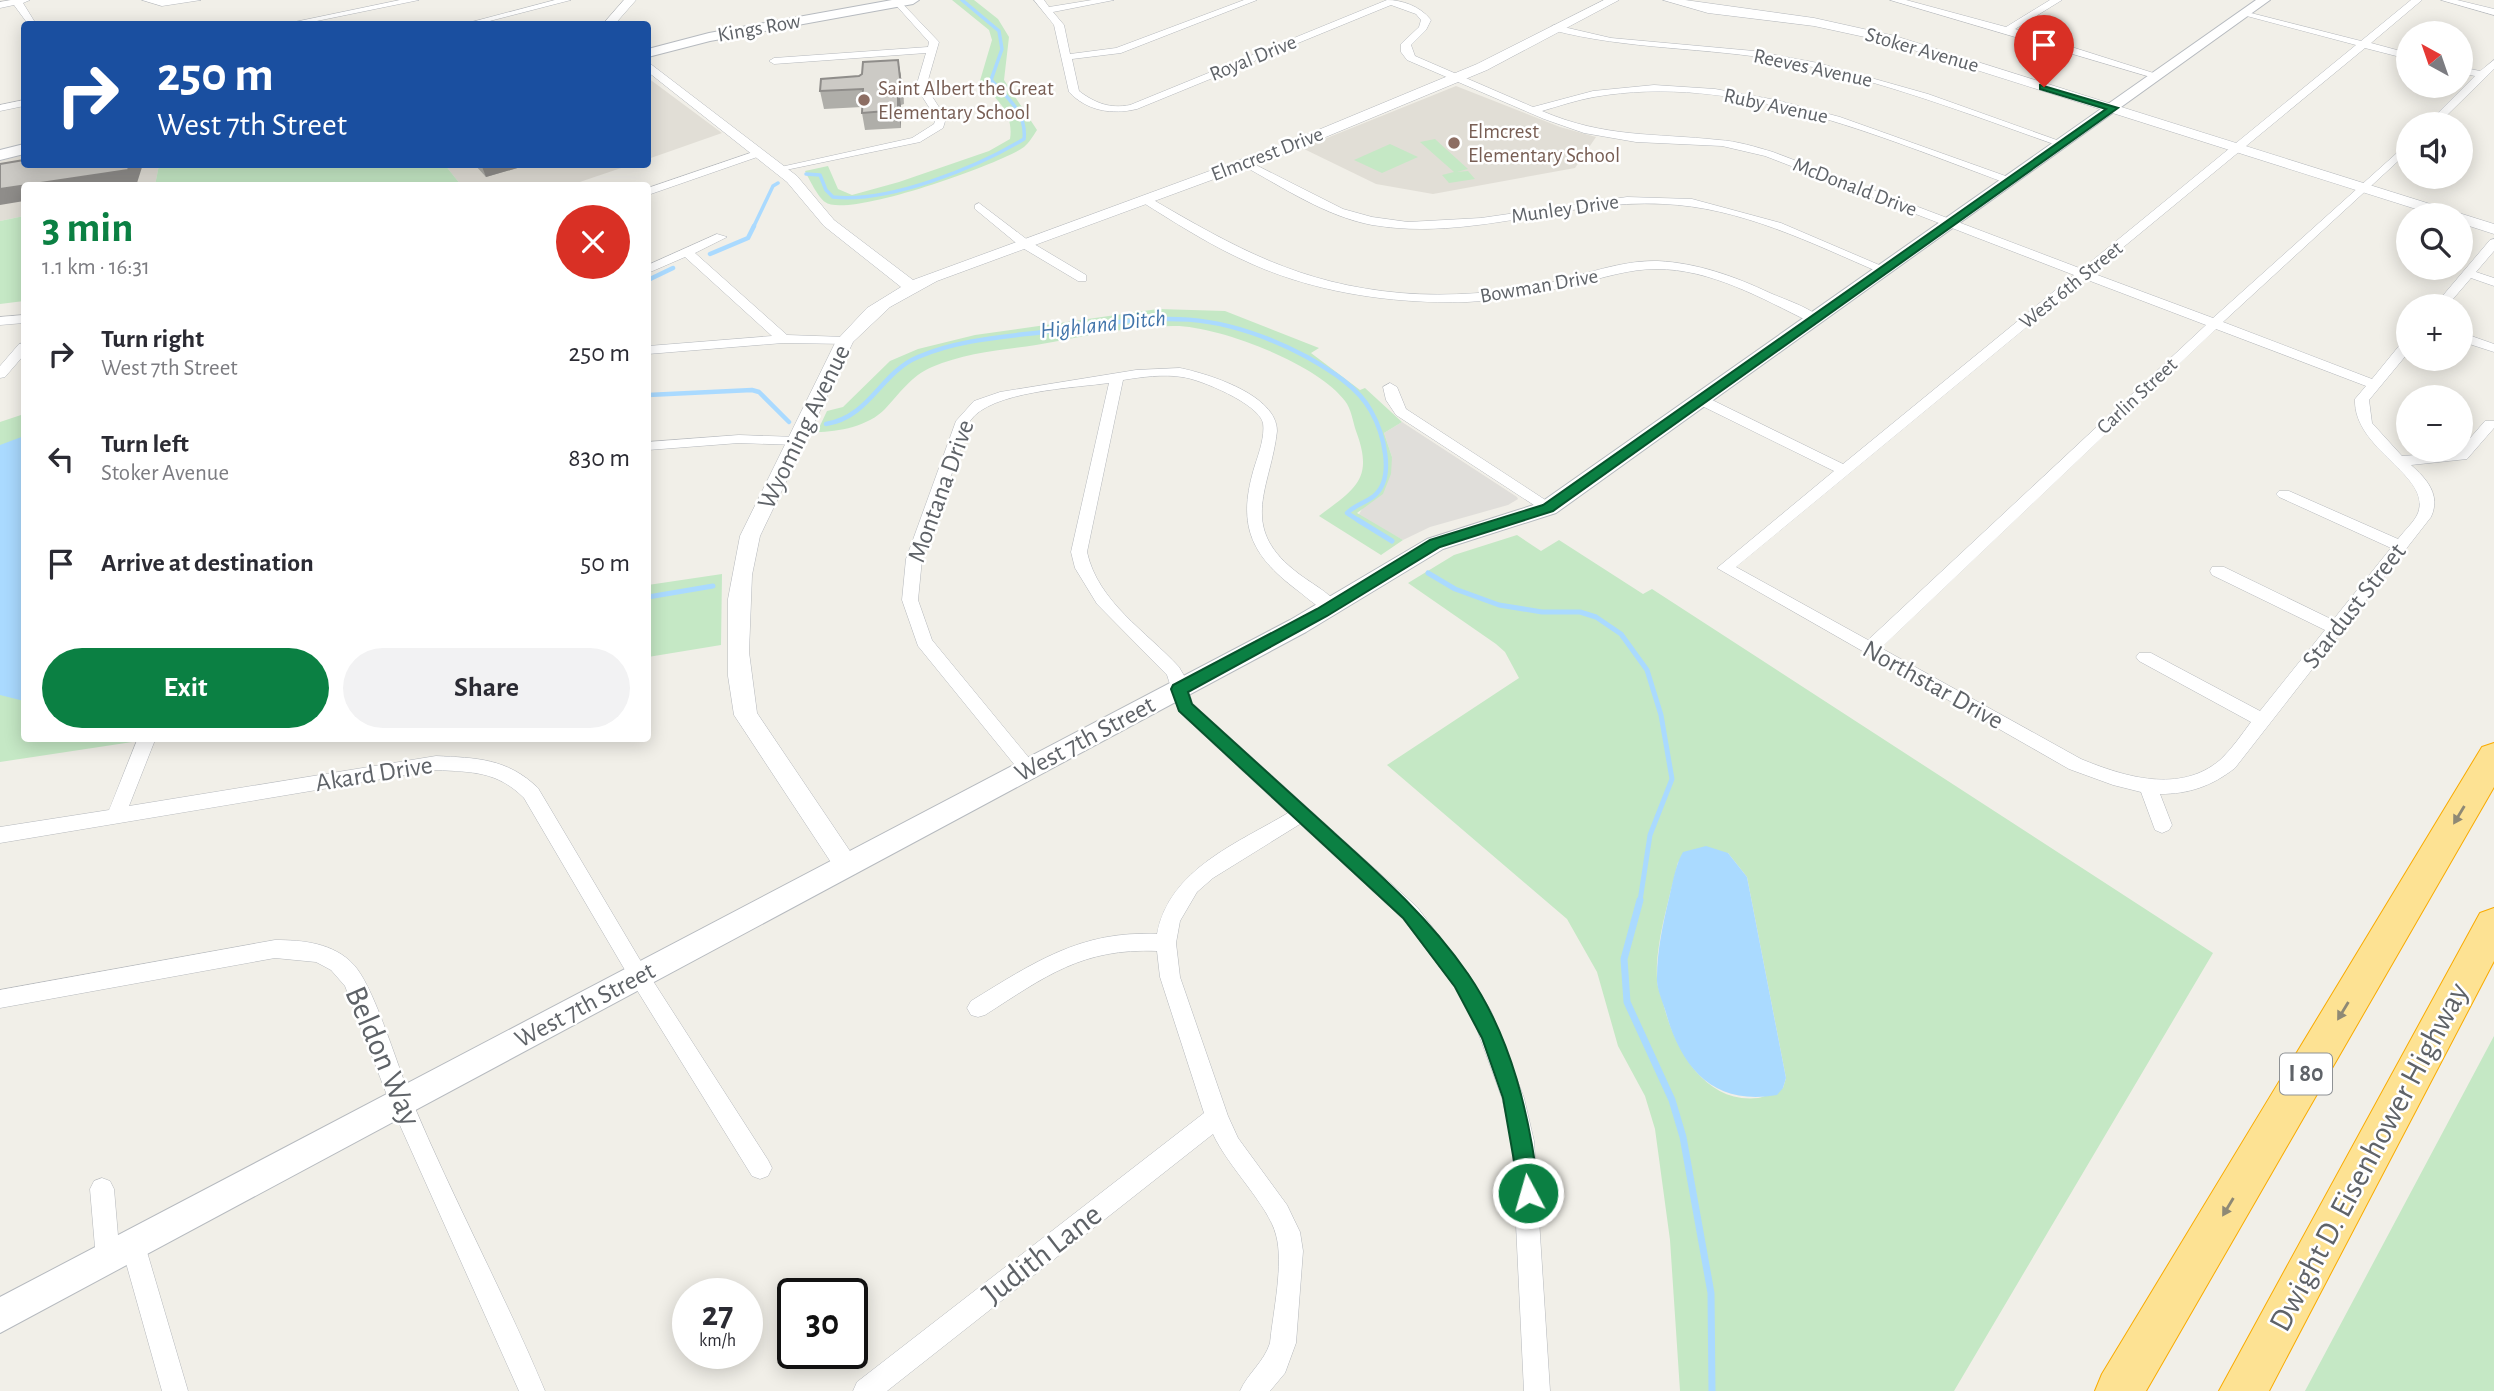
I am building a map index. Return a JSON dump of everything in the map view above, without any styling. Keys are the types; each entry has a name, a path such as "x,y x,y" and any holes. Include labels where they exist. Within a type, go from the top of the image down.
{"highway":[{"name":"I 80","path":"2119,1391 2494,756"},
{"name":"Dwight D. Eisenhower Highway","path":"2243,1391 2494,924"}],"main road":[{"name":"West 7th Street","path":"0,1316 1332,607 1435,544 1548,508 2264,0"},
{"name":"Kings Row","path":"651,52 709,37 906,1"},
{"path":"0,155 21,150"}],"street":[{"path":"147,0 162,3 196,0"},
{"path":"306,21 414,0"},
{"path":"481,21 566,0"},
{"path":"612,21 630,0"},
{"path":"1039,0 1059,25 1066,57 1118,51 1252,0"},
{"path":"1047,10 1109,0"},
{"name":"Elmcrest Drive","path":"911,287 1246,163 1456,78 1613,0"},
{"name":"Stoker Avenue","path":"1669,0 1708,9 1772,16 1865,32 2413,203"},
{"path":"1895,0 2007,30 2158,76"},
{"path":"2030,0 2052,3"},
{"name":"West 6th Street","path":"1725,568 2417,0"},
{"path":"2446,0 2494,12"},
{"path":"0,5 21,1 31,21"},
{"path":"780,170 916,140 935,131 941,118 921,87 932,50 932,37 906,1"},
{"name":"Royal Drive","path":"1066,57 1074,92 1090,103 1110,111 1133,107 1393,1"},
{"name":"McDonald Drive","path":"1393,1 1419,12 1426,20 1423,28 1406,44 1408,55 1574,127 1604,134 1722,144 1756,150 2373,384"},
{"path":"2007,30 2052,3"},
{"path":"2246,13 2396,52"},
{"name":"Reeves Avenue","path":"1555,28 1613,43 1735,52 1815,65 1880,82 2063,144"},
{"path":"774,61 932,50"},
{"path":"2444,112 2494,63"},
{"path":"651,68 780,170 802,190 829,223 911,287"},
{"path":"2473,73 2482,75"},
{"name":"Ruby Avenue","path":"1533,110 1567,100 1625,91 1682,90 1752,98 1826,116 2010,181"},
{"path":"0,108 21,104"},
{"path":"651,191 759,153"},
{"name":"Carlin Street","path":"1869,649 2396,157"},
{"name":"Munley Drive","path":"1246,163 1331,208 1372,221 1439,225 1620,201 1681,202 1756,217 1885,270"},
{"name":"Bowman Drive","path":"1146,200 1263,265 1320,283 1359,291 1430,298 1496,296 1628,268 1668,266 1720,277 1815,319"},
{"path":"979,207 1025,244 1082,278"},
{"path":"2473,223 2494,229"},
{"path":"651,268 721,237"},
{"path":"2473,267 2494,243"},
{"path":"688,253 783,339"},
{"path":"2473,275 2494,282"},
{"path":"2450,294 2462,280"},
{"name":"Wyoming Avenue","path":"847,866 751,726 739,689 741,568 744,553 845,341 867,315 911,287"},
{"path":"0,321 21,319"},
{"path":"651,350 783,339 845,341"},
{"path":"2473,341 2494,348"},
{"path":"0,374 21,350"},
{"name":"Stardust Street","path":"2396,358 2362,399 2361,415 2375,436 2396,457"},
{"name":"Montana Drive","path":"1028,769 924,642 910,600 911,572 963,421 973,408 1000,396 1154,372 1191,374 1240,395 1264,411 1270,430 1252,501 1254,534 1267,553 1332,607"},
{"path":"1117,377 1079,552 1079,563 1089,584 1172,670 1185,707 1410,913 1437,945 1467,990 1499,1055 1522,1140 1528,1193 1536,1391"},
{"path":"1390,387 1393,400 1401,412 1548,508"},
{"path":"1701,400 1844,470"},
{"path":"2473,443 2490,424"},
{"path":"651,446 738,439 796,441"},
{"name":"Stardust Street","path":"2148,786 2171,787 2208,778 2229,763 2426,514 2428,505 2421,484 2401,462"},
{"path":"2284,494 2401,546"},
{"name":"Northstar Drive","path":"1725,568 2075,764 2123,782 2148,786"},
{"path":"2218,571 2336,628"},
{"path":"2144,657 2263,720"},
{"path":"115,817 145,742"},
{"name":"Akard Drive","path":"0,835 436,763 485,765 520,781 531,793 639,976 760,1168"},
{"path":"2148,786 2162,825"},
{"path":"1254,1391 1276,1364 1283,1343 1289,1242 1279,1213 1230,1146 1217,1117 1170,977 1166,943 1170,920 1190,886 1206,872 1303,813"},
{"path":"978,1008 1062,958 1087,948 1111,943 1166,943"},
{"name":"Beldon Way","path":"0,999 275,949 317,952 333,958 346,969 354,981 401,1103 533,1391"},
{"name":"Judith Lane","path":"866,1391 1217,1117"},
{"path":"102,1189 108,1259"},
{"path":"133,1245 175,1391"}],"shaded area":[{"path":"651,80 722,133 651,158"},
{"name":"Elmcrest Elementary School","path":"1456,86 1560,127 1596,137 1575,168 1433,194 1376,184 1302,148"},
{"path":"21,156 21,168 158,168 156,182 21,182 21,217 0,221 0,161"},
{"path":"447,168 621,168 580,182 459,182"},
{"path":"1402,422 1518,499 1508,505 1430,527 1403,540 1358,516 1392,457 1384,433"}],"green space":[{"path":"952,0 974,0 998,19 1009,37 1004,80 1037,130 1024,147 1009,155 924,187 862,203 839,205 825,202 805,171 828,166 838,189 852,195 989,151 1010,139 1007,114 979,84 992,40 989,30"},
{"path":"1435,139 1468,169 1457,172 1468,171 1475,179 1449,183 1442,175 1454,172 1420,142"},
{"path":"1390,144 1418,157 1382,173 1354,160"},
{"path":"158,168 447,168 459,182 156,182"},
{"path":"21,217 21,301 0,304 0,221"},
{"path":"1158,309 1225,311 1319,348 1311,353 1360,390 1365,388 1402,422 1384,433 1392,457 1391,474 1383,494 1357,513 1403,540 1381,555 1319,516 1352,489 1362,472 1361,447 1350,411 1332,387 1265,349 1192,327 1156,326 1121,330 957,358 918,375 871,420 844,429 817,432 827,411 843,407 890,361 918,349 975,335"},
{"path":"21,415 21,742 132,742 0,762 0,422"},
{"path":"1517,535 1541,551 1559,540 1643,594 1652,589 2213,953 1954,1391 1680,1391 1670,1240 1655,1129 1645,1096 1618,1046 1597,972 1567,919 1387,765 1519,678 1505,652 1496,644 1408,583 1454,555","holes":["1728,853 1747,877 1786,1078 1783,1088 1758,1098 1740,1098 1723,1093 1696,1072 1670,1026 1657,979 1661,935 1678,862"]},
{"path":"722,574 721,645 651,657 651,585"},
{"path":"2494,1036 2494,1391 2305,1391"}],"water":[{"path":"21,437 21,700 0,695 0,445"},
{"path":"1706,846 1728,853 1747,877 1786,1078 1777,1095 1736,1095 1704,1080 1681,1051 1659,990 1659,947 1676,868 1683,852"}],"building":[{"path":"898,60 901,87 898,87 898,110 862,113 863,89 820,91 821,79 862,74 863,62"},
{"path":"21,160 21,168 129,168 47,182 21,182 21,186 0,189 0,164"}],"waterway":[{"name":"Highland Ditch","path":"806,174 820,175 826,190 833,197 880,195 957,172 1024,139 1019,113 991,80 1002,49 999,31 962,0"},
{"name":"Highland Ditch","path":"753,228 773,186 778,183"},
{"name":"Highland Ditch","path":"710,254 748,238 753,228"},
{"name":"Highland Ditch","path":"651,279 673,268"},
{"name":"Highland Ditch","path":"826,424 854,413 905,364 933,351 964,343 1115,322 1177,319 1207,322 1238,328 1307,357 1343,380 1359,394 1380,431 1386,467 1381,488 1374,496 1347,513 1361,522"},
{"name":"Highland Ditch","path":"651,395 752,390 759,392 789,422"},
{"name":"Highland Ditch","path":"1358,520 1392,541"},
{"path":"1428,573 1455,589 1499,605 1542,612 1580,612 1596,617 1621,634 1647,670 1661,715 1672,779 1650,835 1640,901"},
{"path":"651,596 713,586"},
{"path":"1640,900 1624,959 1627,1002 1672,1100 1683,1137 1711,1293 1712,1391"}],"place":[{"name":"Saint Albert the Great Elementary School","path":"864,100"},
{"name":"Elmcrest Elementary School","path":"1454,143"}],"route":[{"path":"1528,1193 1522,1140 1513,1098 1491,1036 1462,981 1410,913 1185,707 1179,689 1322,613 1435,544 1450,537 1524,518 1548,508 2113,108 2044,87"}]}
